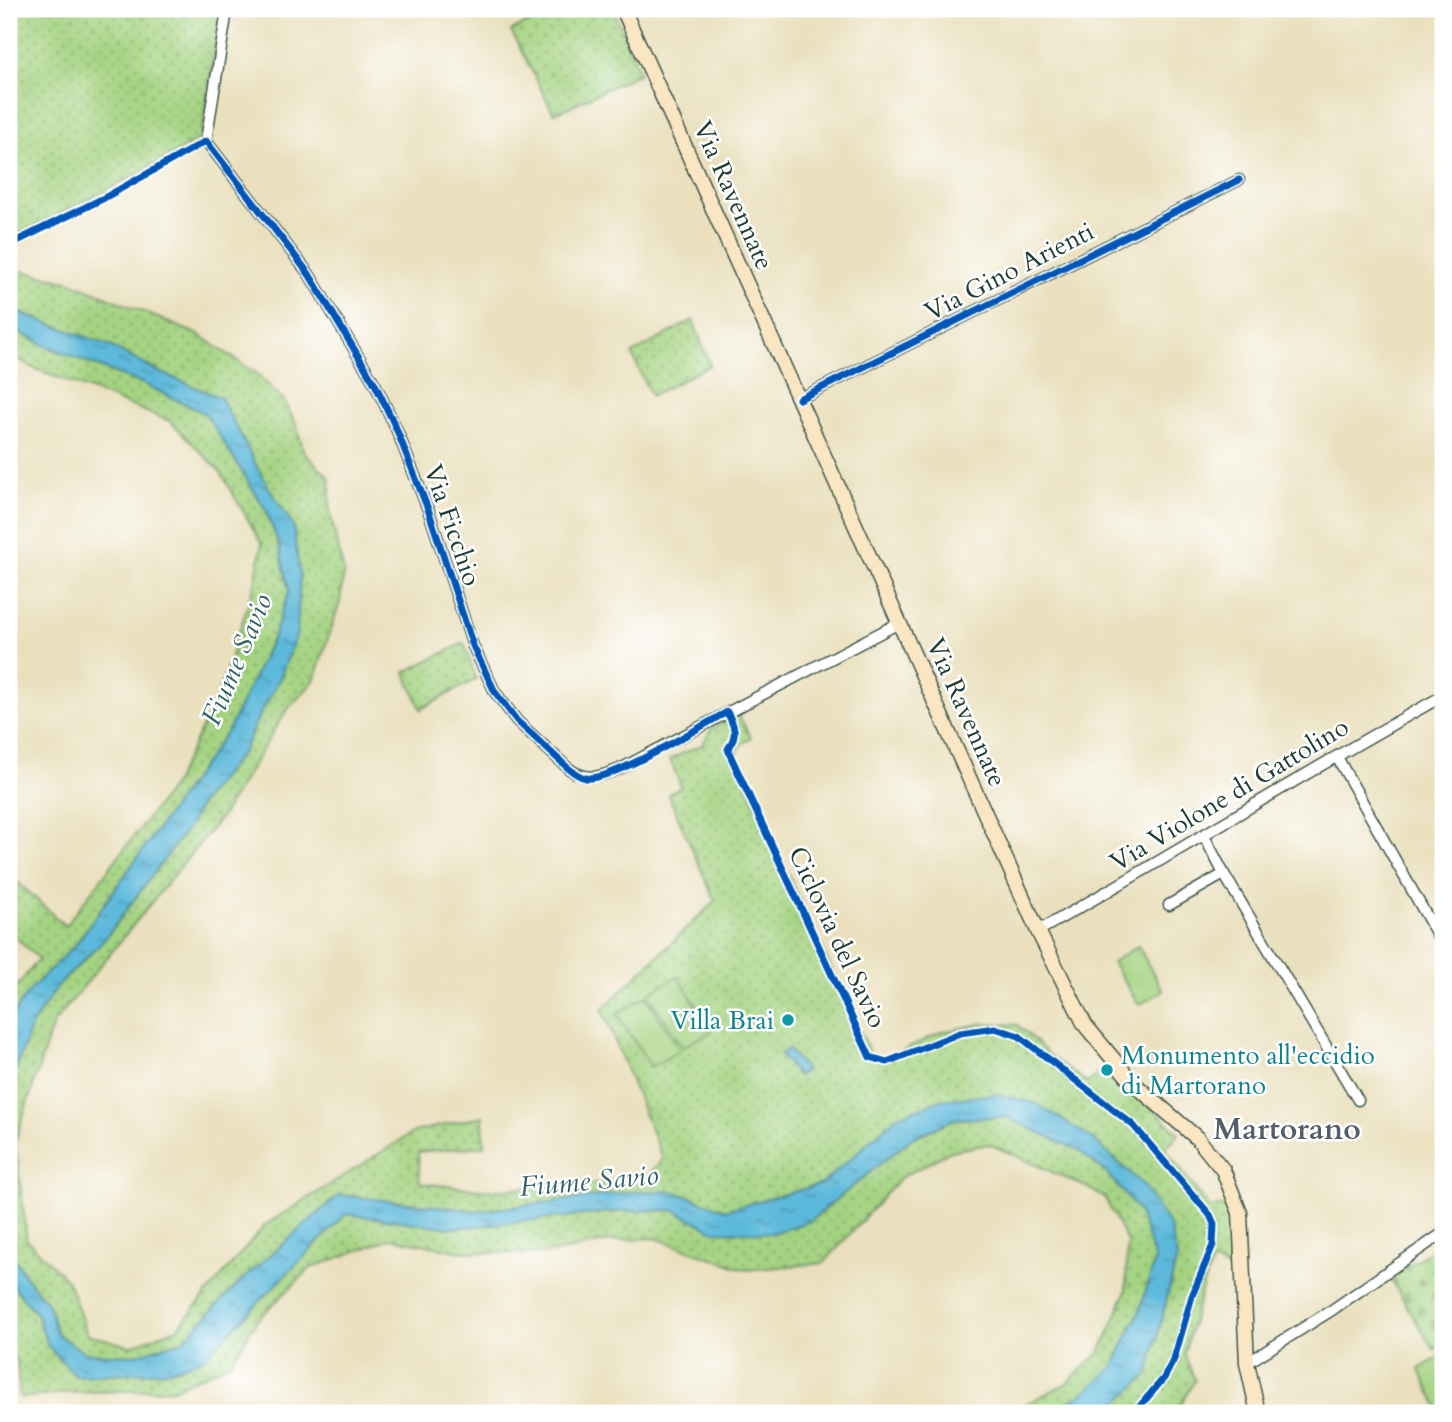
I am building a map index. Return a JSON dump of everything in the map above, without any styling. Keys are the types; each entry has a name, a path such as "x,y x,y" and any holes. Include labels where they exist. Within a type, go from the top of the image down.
{"main road":[{"name":"Via Ravennate","path":"623,9 1038,931 1085,1025 1133,1083 1197,1138 1223,1170 1240,1213 1247,1363 1258,1413"}],"street":[{"name":"Via Ficchio","path":"230,9 226,17 206,141 309,274 375,384 396,428 429,512 473,646 495,692 517,721 568,768 576,775 586,778 598,777 620,769 899,623"},
{"name":"Via Gino Arienti","path":"799,400 1239,180"},
{"name":"Via Violone di Gattolino","path":"1038,931 1443,696"},
{"path":"1337,757 1443,944"},
{"path":"1204,836 1358,1100"},
{"path":"1169,905 1224,874"},
{"path":"1247,1363 1332,1310 1443,1233"}],"green space":[{"path":"9,9 221,9 201,138 127,180 9,239"},
{"path":"554,9 613,9 640,73 554,114 511,31"},
{"path":"9,268 71,282 199,335 257,374 283,399 296,424 304,452 330,478 330,513 344,573 340,602 314,681 286,711 221,817 53,1024 15,1142 27,1240 68,1281 87,1334 130,1346 178,1328 265,1225 414,1132 483,1116 484,1146 418,1152 420,1183 488,1190 644,1180 663,1159 602,1009 715,901 668,794 681,787 670,759 702,745 712,728 738,714 751,738 741,744 735,758 870,1053 886,1059 941,1032 985,1023 1018,1025 1054,1059 1088,1083 1106,1065 1179,1133 1165,1149 1210,1208 1229,1206 1231,1270 1213,1261 1203,1285 1184,1354 1195,1380 1176,1413 1106,1413 1148,1375 1177,1257 1169,1225 1037,1104 898,1116 822,1184 726,1210 672,1191 632,1192 479,1211 339,1195 242,1280 183,1341 134,1355 85,1353 57,1334 48,1304 25,1276 9,1249 9,1088 31,1026 57,987 104,940 189,826 201,803 244,750 280,678 296,633 300,576 264,480 221,398 159,372 107,345 9,309"},
{"path":"693,320 710,365 651,396 632,354"},
{"path":"9,327 46,346 146,385 206,414 266,510 279,545 289,591 274,635 230,727 76,944 9,1020 9,996 39,959 9,931 9,874 65,926 173,785 217,698 255,583 262,544 220,471 170,421 31,367 9,353"},
{"path":"464,643 476,679 421,709 405,672"},
{"path":"1138,946 1163,991 1139,1005 1112,962"},
{"path":"678,976 712,1031 683,1047 648,994"},
{"path":"646,996 680,1050 651,1067 617,1014"},
{"path":"1006,1117 1078,1150 1107,1173 1138,1210 1155,1259 1141,1308 1113,1368 1079,1397 1045,1413 1009,1413 1067,1383 1101,1351 1126,1291 1127,1242 1105,1198 989,1144 951,1151 900,1178 824,1263 746,1270 655,1238 610,1241 546,1254 461,1252 392,1238 311,1268 258,1319 230,1363 173,1389 67,1393 20,1398 17,1361 9,1354 9,1281 36,1313 49,1347 76,1376 204,1358 346,1214 454,1228 622,1211 674,1210 714,1231 810,1221 912,1138 954,1119"},
{"path":"1443,1244 1443,1345 1434,1350 1389,1277"},
{"path":"1443,1355 1443,1413 1441,1413 1419,1369"}],"water":[{"path":"9,309 108,345 159,372 221,398 264,480 293,525 300,576 297,633 280,678 244,750 201,803 189,826 104,940 57,987 31,1026 9,1088 10,1017 33,987 76,944 230,727 274,635 289,591 279,545 266,510 206,414 146,385 46,346 9,327"},
{"path":"788,1049 806,1070 798,1076 780,1055"},
{"path":"997,1094 1037,1104 1094,1140 1144,1186 1169,1225 1177,1257 1148,1375 1106,1413 1045,1413 1079,1397 1113,1368 1141,1308 1155,1259 1138,1210 1107,1173 1078,1150 1006,1117 954,1119 912,1138 810,1221 773,1233 714,1231 674,1210 622,1211 454,1228 346,1214 204,1358 168,1371 76,1376 49,1347 36,1313 9,1281 9,1249 25,1276 48,1304 57,1334 85,1353 134,1355 183,1341 242,1280 339,1195 479,1211 632,1192 672,1191 726,1210 822,1184 898,1116 941,1100"}],"cycle path":[{"name":"Ciclovia del Savio","path":"9,245 104,198 206,141 309,274 375,384 396,428 429,512 473,646 495,692 517,721 568,768 586,778 598,777 635,763 727,712 734,730 728,749 731,757 870,1057 887,1062 960,1033 995,1028 1019,1036 1133,1125 1210,1215 1214,1224 1213,1245 1192,1296 1174,1359 1164,1378 1134,1413"},
{"path":"799,399 1239,180"}],"place":[{"name":"Villa Brai","path":"788,1020"},
{"name":"Monumento all'eccidio di Martorano","path":"1107,1070"}],"district":[{"name":"Martorano","path":"1287,1129"}],"water label":[{"name":"Fiume Savio","path":"236,659"},
{"name":"Fiume Savio","path":"589,1180"}]}
